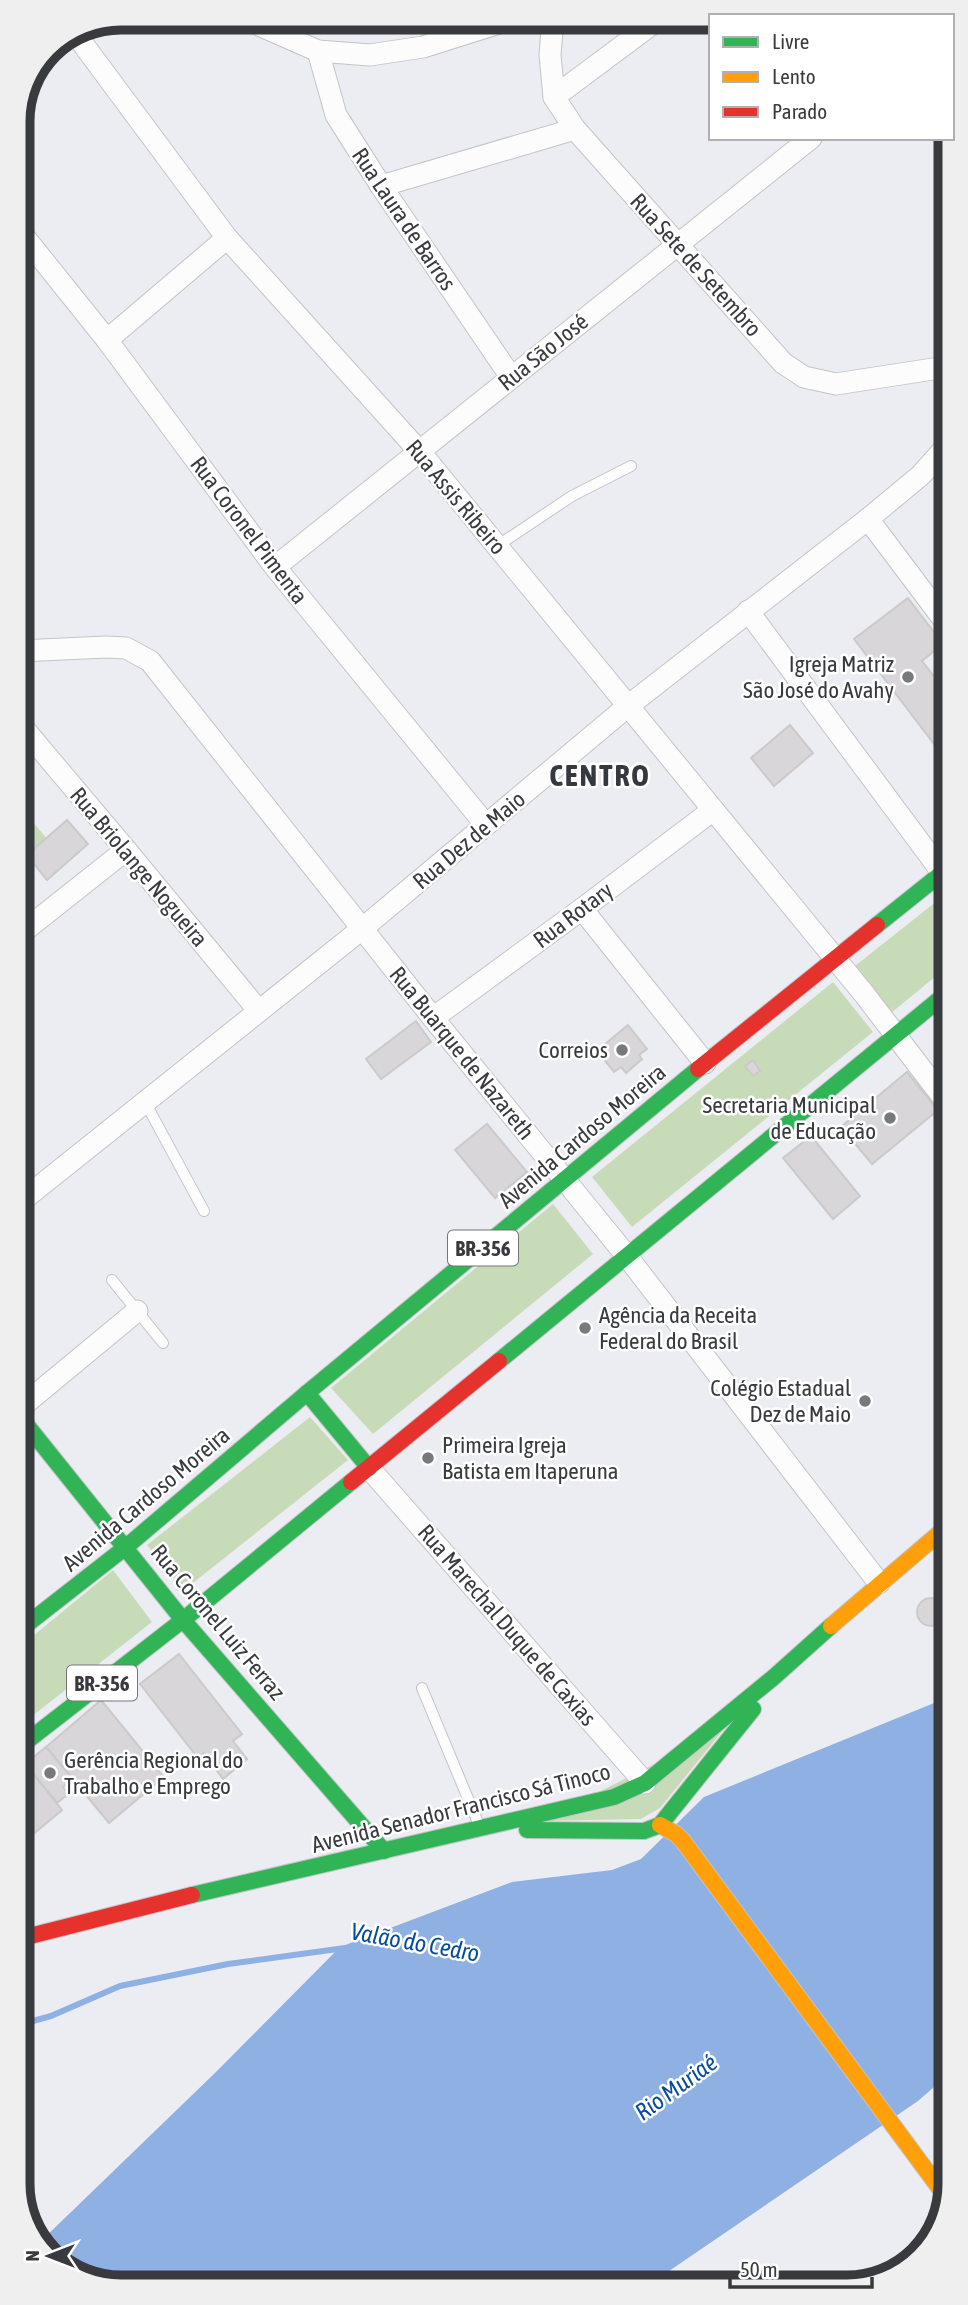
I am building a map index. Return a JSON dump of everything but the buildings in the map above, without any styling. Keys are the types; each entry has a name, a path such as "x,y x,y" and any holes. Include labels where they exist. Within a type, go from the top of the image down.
{"main road":[{"name":"Avenida Cardoso Moreira","path":"30,1622 126,1547 705,1063 938,880"},
{"name":"BR-356","path":"30,1739 183,1620 938,1000"},
{"path":"307,1393 369,1468"},
{"name":"Rua Coronel Luiz Ferraz","path":"30,1429 183,1620 384,1851"},
{"name":"Avenida Senador Francisco Sá Tinoco","path":"30,1936 198,1893 614,1797 645,1783 938,1534"},
{"path":"480,1828 625,1832 644,1831 660,1825 740,1727 774,1676"},
{"path":"660,1825 683,1841 938,2186"}],"street":[{"path":"270,30 318,51 370,55 423,47 477,30"},
{"name":"Rua Sete de Setembro","path":"552,30 550,55 554,97 575,129 783,363 804,377 836,383 938,368"},
{"path":"554,97 644,30"},
{"name":"Rua Assis Ribeiro","path":"80,40 227,238 420,452 835,959 938,1091"},
{"name":"Rua Laura de Barros","path":"318,51 336,115 511,377"},
{"path":"381,186 575,129"},
{"name":"Rua São José","path":"275,567 809,140"},
{"path":"107,340 227,238"},
{"name":"Rua Coronel Pimenta","path":"30,244 107,340 275,567 486,825"},
{"name":"Rua Dez de Maio","path":"30,1194 362,928 628,706 868,519 921,475 938,456"},
{"path":"868,519 938,612"},
{"path":"748,611 938,863"},
{"name":"Rua Buarque de Nazareth","path":"30,650 125,648 150,661 433,1018 626,1255 879,1583"},
{"name":"Rua Briolange Nogueira","path":"30,736 127,850 258,1012"},
{"name":"Rua Rotary","path":"433,1018 713,810"},
{"path":"30,926 127,850"},
{"path":"582,909 705,1063"},
{"path":"30,1399 136,1311"},
{"name":"Rua Marechal Duque de Caxias","path":"369,1468 645,1783"}],"lane":[{"path":"497,546 572,496 631,466"},
{"path":"145,1102 204,1212"},
{"path":"112,1280 163,1343"},
{"path":"422,1688 480,1828"}],"green space":[{"path":"30,819 48,840 30,855"},
{"path":"938,900 938,974 891,1013 855,966"},
{"path":"833,982 873,1032 632,1227 592,1177"},
{"path":"553,1204 593,1254 373,1434 331,1388"},
{"path":"310,1417 348,1460 184,1590 147,1545"},
{"path":"113,1570 152,1622 30,1718 30,1639"},
{"path":"724,1729 660,1808 641,1819 541,1821"}],"water":[{"name":"Rio Muriaé","path":"938,1701 938,2084 918,2101 663,2275 115,2275 84,2267 84,2221 62,2221 340,1947 512,1882 612,1870 641,1859 704,1797"}],"waterway":[{"name":"Valão do Cedro","path":"30,2022 51,2016 120,1986 228,1964 345,1948"}],"traffic: fast":[{"path":"877,925 938,876"},
{"path":"499,1361 938,1000"},
{"path":"30,1622 126,1547 307,1393 698,1069"},
{"path":"307,1393 369,1468"},
{"path":"30,1429 183,1620 384,1851"},
{"path":"30,1739 183,1620 351,1482"},
{"path":"192,1895 614,1797 645,1783 774,1677 831,1626"},
{"path":"527,1830 644,1831 660,1825 753,1709"}],"traffic: slow":[{"path":"831,1626 938,1534"},
{"path":"660,1825 683,1841 938,2186"}],"traffic: jam":[{"path":"698,1069 877,925"},
{"path":"351,1482 499,1361"},
{"path":"30,1936 192,1895"}],"place":[{"name":"Igreja Matriz São José do Avahy","path":"908,677"},
{"name":"Correios","path":"622,1050"},
{"name":"Secretaria Municipal de Educação","path":"890,1118"},
{"name":"Agência da Receita Federal do Brasil","path":"585,1328"},
{"name":"Colégio Estadual Dez de Maio","path":"865,1401"},
{"name":"Primeira Igreja Batista em Itaperuna","path":"428,1458"},
{"name":"Gerência Regional do Trabalho e Emprego","path":"50,1773"}],"district":[{"name":"CENTRO","path":"600,775"}]}
